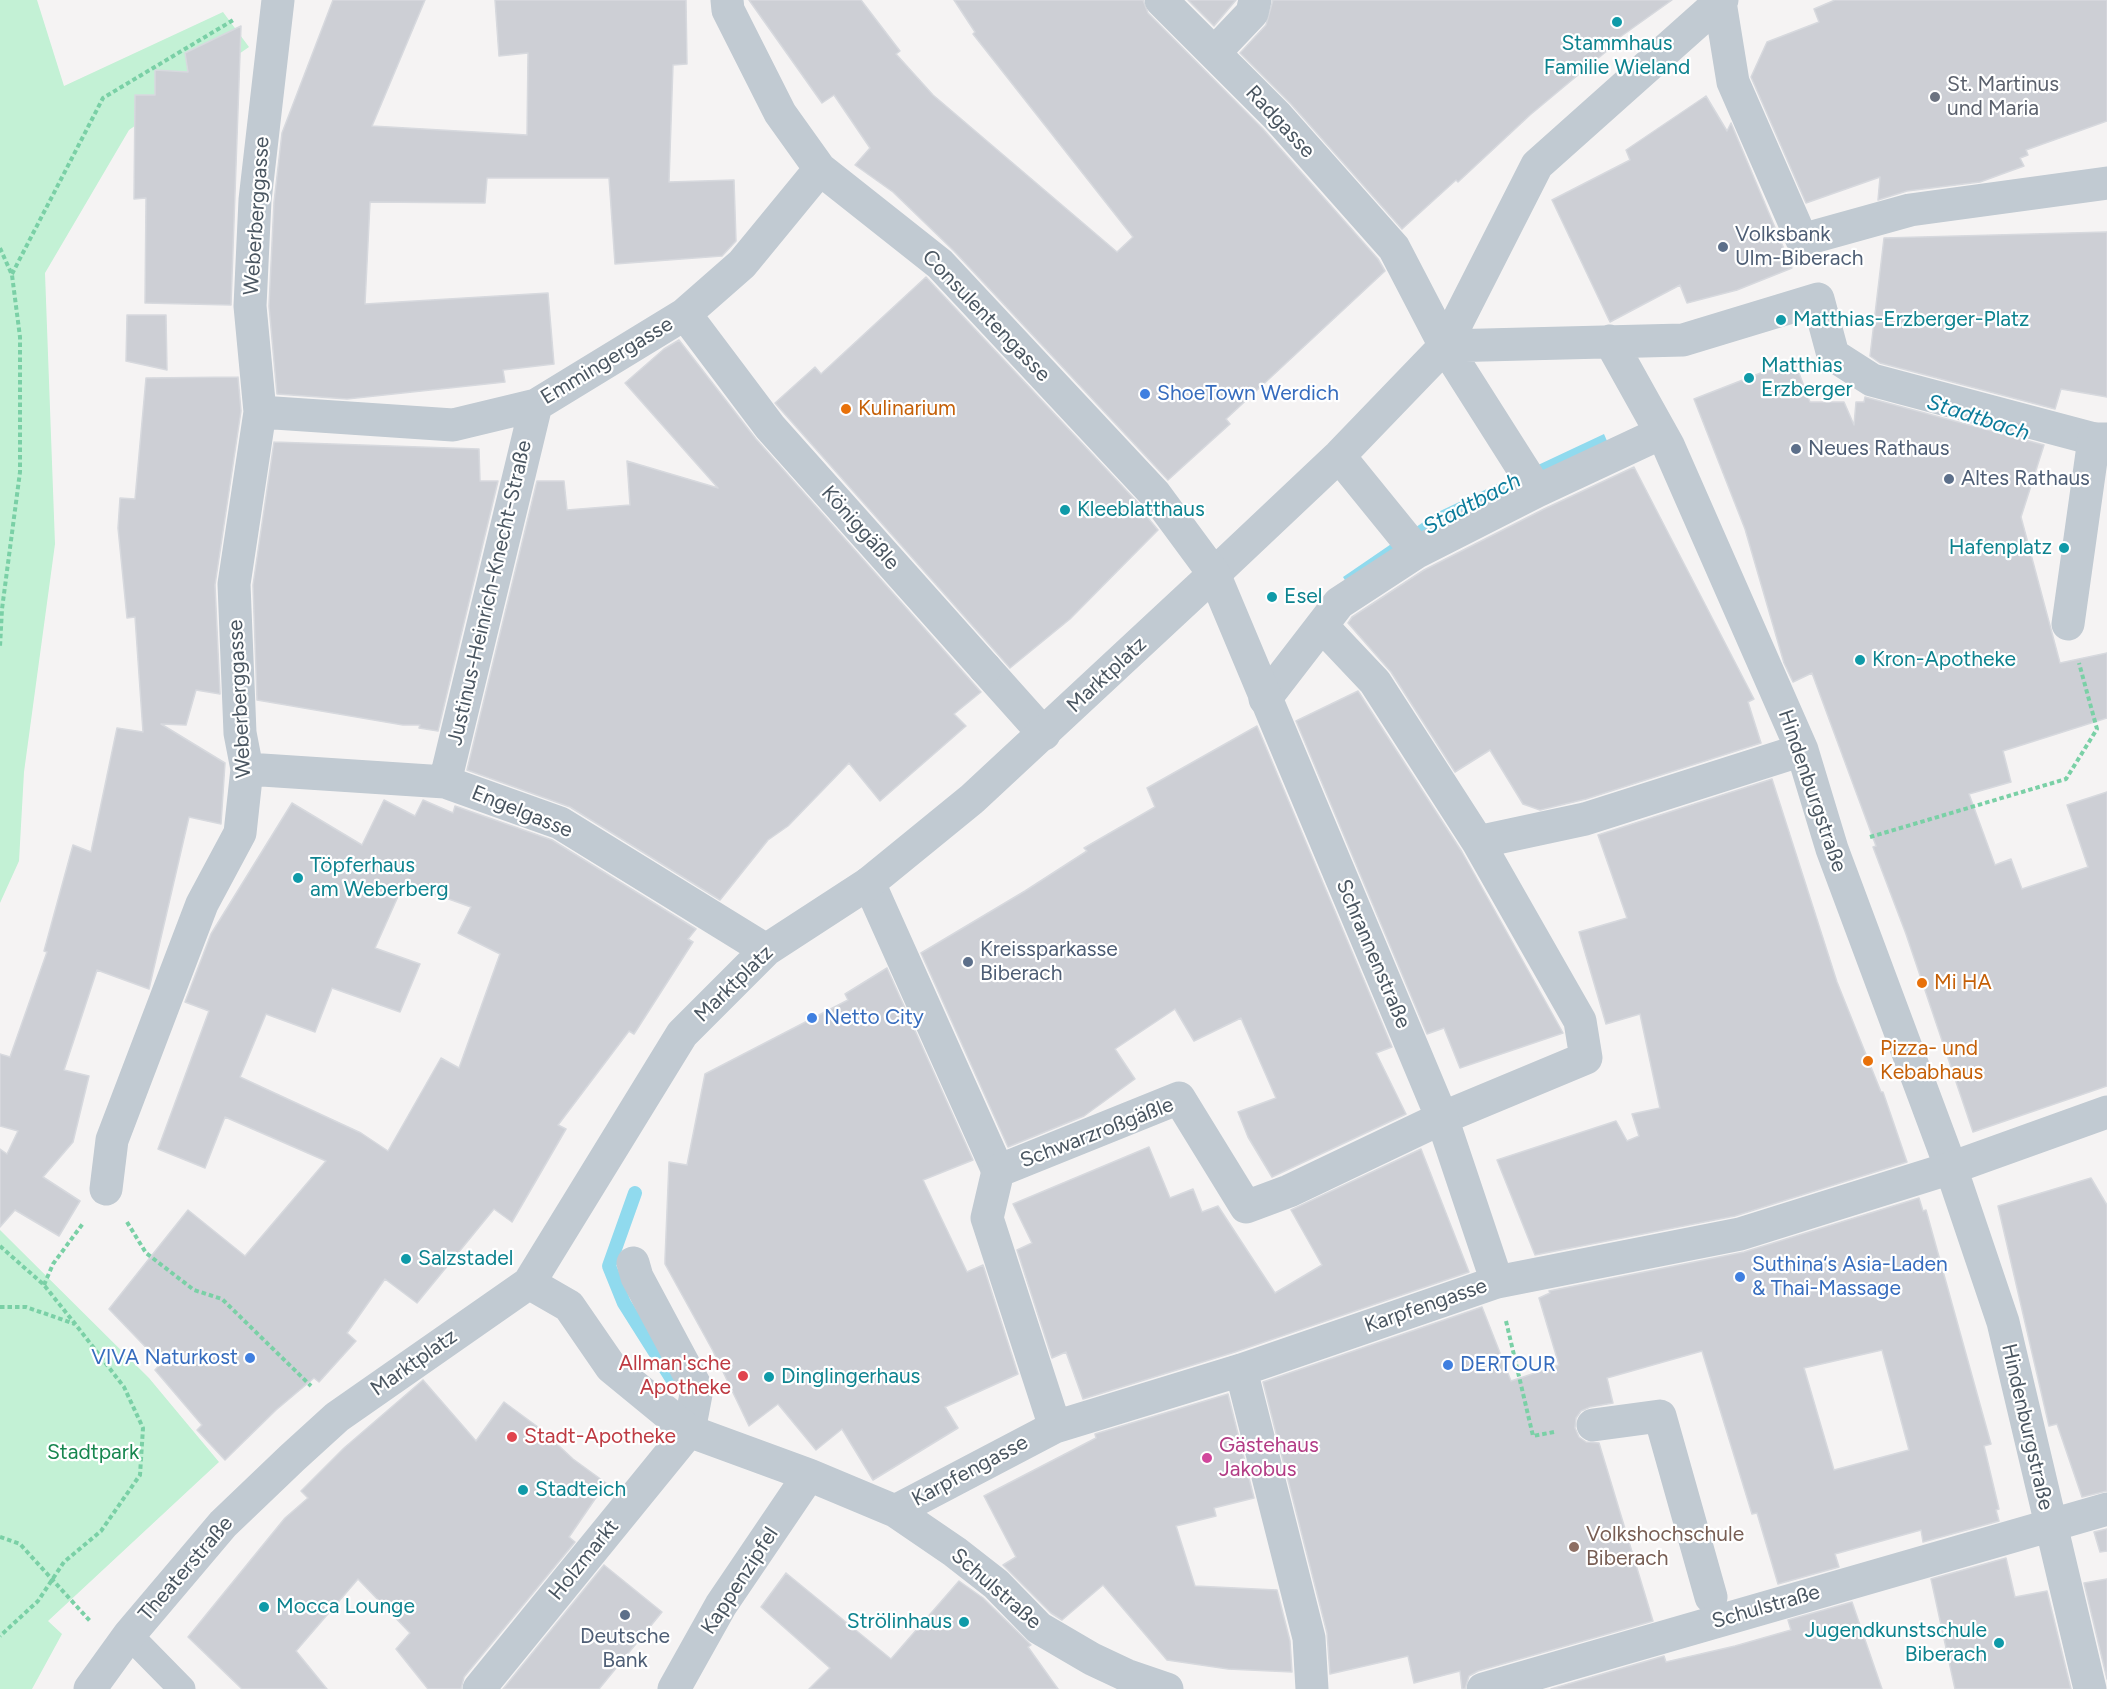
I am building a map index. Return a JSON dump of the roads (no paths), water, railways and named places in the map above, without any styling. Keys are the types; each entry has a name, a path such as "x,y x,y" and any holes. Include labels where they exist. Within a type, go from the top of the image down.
{"street":[{"name":"Weberberggasse","path":"106,1189 112,1140 202,904 240,833 247,769 240,733 234,584 260,412 250,306 255,201 278,0"},
{"name":"Radgasse","path":"1161,0 1277,116 1394,248 1444,346 1531,480"},
{"path":"1214,53 1252,13 1255,0"},
{"path":"1723,1 1733,82 1802,240 1910,210 2107,183"},
{"name":"Marktplatz","path":"292,1458 337,1418 529,1283 682,1034 765,950 868,883 972,799 1339,456 1444,346 1537,165 1723,1"},
{"name":"Consulentengasse","path":"727,5 780,113 820,169 940,264 1155,494 1214,574"},
{"name":"Emmingergasse","path":"260,412 453,425 536,405 685,314 742,264 820,169"},
{"path":"1444,346 1683,340 1818,299 1833,355 1872,380 2101,439 2068,624"},
{"name":"Königgäßle","path":"685,314 770,428 1044,734"},
{"name":"Hindenburgstraße","path":"1610,341 1665,439 1802,750 1832,849 1946,1156 2003,1322 2049,1526 2090,1689"},
{"name":"Justinus-Heinrich-Knecht-Straße","path":"445,782 536,405"},
{"path":"1265,699 1339,603 1411,543 1531,480 1665,439"},
{"path":"1339,456 1411,543"},
{"name":"Schrannenstraße","path":"1214,574 1265,699 1279,724 1442,1118 1497,1282"},
{"path":"1322,626 1375,682 1478,843 1580,1022 1586,1058 1442,1118"},
{"path":"1478,843 1585,819 1802,750"},
{"name":"Engelgasse","path":"247,769 445,782 560,824 765,950"},
{"name":"Schwarzroßgäßle","path":"868,883 998,1171 987,1218 1055,1427"},
{"name":"Schwarzroßgäßle","path":"998,1171 1179,1098 1246,1207 1289,1191 1442,1118"},
{"name":"Karpfengasse","path":"895,1511 1055,1427 1242,1370 1497,1282 1740,1234 1946,1156 2107,1112"},
{"path":"633,1273 697,1389 689,1431"},
{"path":"529,1283 569,1306 611,1367 689,1431 809,1475 895,1511"},
{"path":"1242,1370 1309,1638 1312,1689"},
{"path":"1593,1425 1660,1416 1711,1597"},
{"name":"Holzmarkt","path":"479,1689 689,1431"},
{"name":"Theaterstraße","path":"90,1689 129,1635 223,1524 292,1458"},
{"name":"Kappenzipfel","path":"674,1689 721,1605 809,1475"},
{"name":"Schulstraße","path":"1483,1689 2107,1509"},
{"name":"Schulstraße","path":"895,1511 955,1551 988,1578 1039,1628 1109,1667 1167,1689"}],"lane":[{"path":"129,1635 182,1689"}],"water":[{"path":"1604,434 1607,441 1348,585 1343,577 1438,512"}],"waterway":[{"name":"Stadtbach","path":"635,1193 609,1266 624,1303 672,1379"}],"place":[{"name":"Stammhaus Familie Wieland","path":"1617,22"},
{"name":"St. Martinus und Maria","path":"1935,97"},
{"name":"Volksbank Ulm-Biberach","path":"1723,247"},
{"name":"Matthias-Erzberger-Platz","path":"1781,320"},
{"name":"Matthias Erzberger","path":"1749,378"},
{"name":"ShoeTown Werdich","path":"1145,394"},
{"name":"Kulinarium","path":"846,409"},
{"name":"Neues Rathaus","path":"1796,449"},
{"name":"Altes Rathaus","path":"1949,479"},
{"name":"Kleeblatthaus","path":"1065,510"},
{"name":"Hafenplatz","path":"2064,548"},
{"name":"Esel","path":"1272,597"},
{"name":"Kron-Apotheke","path":"1860,660"},
{"name":"Töpferhaus am Weberberg","path":"298,878"},
{"name":"Kreissparkasse Biberach","path":"968,962"},
{"name":"Mi HA","path":"1922,983"},
{"name":"Netto City","path":"812,1018"},
{"name":"Pizza- und Kebabhaus","path":"1868,1061"},
{"name":"Salzstadel","path":"406,1259"},
{"name":"Suthina‘s Asia-Laden & Thai-Massage","path":"1740,1277"},
{"name":"VIVA Naturkost","path":"250,1358"},
{"name":"DERTOUR","path":"1448,1365"},
{"name":"Allman'sche Apotheke","path":"743,1376"},
{"name":"Dinglingerhaus","path":"769,1377"},
{"name":"Stadt-Apotheke","path":"512,1437"},
{"name":"Gästehaus Jakobus","path":"1207,1458"},
{"name":"Stadteich","path":"523,1490"},
{"name":"Volkshochschule Biberach","path":"1574,1547"},
{"name":"Mocca Lounge","path":"264,1607"},
{"name":"Deutsche Bank","path":"625,1615"},
{"name":"Strölinhaus","path":"964,1622"},
{"name":"Jugendkunstschule Biberach","path":"1999,1643"}],"park label":[{"name":"Stadtpark","path":"93,1453"}]}
